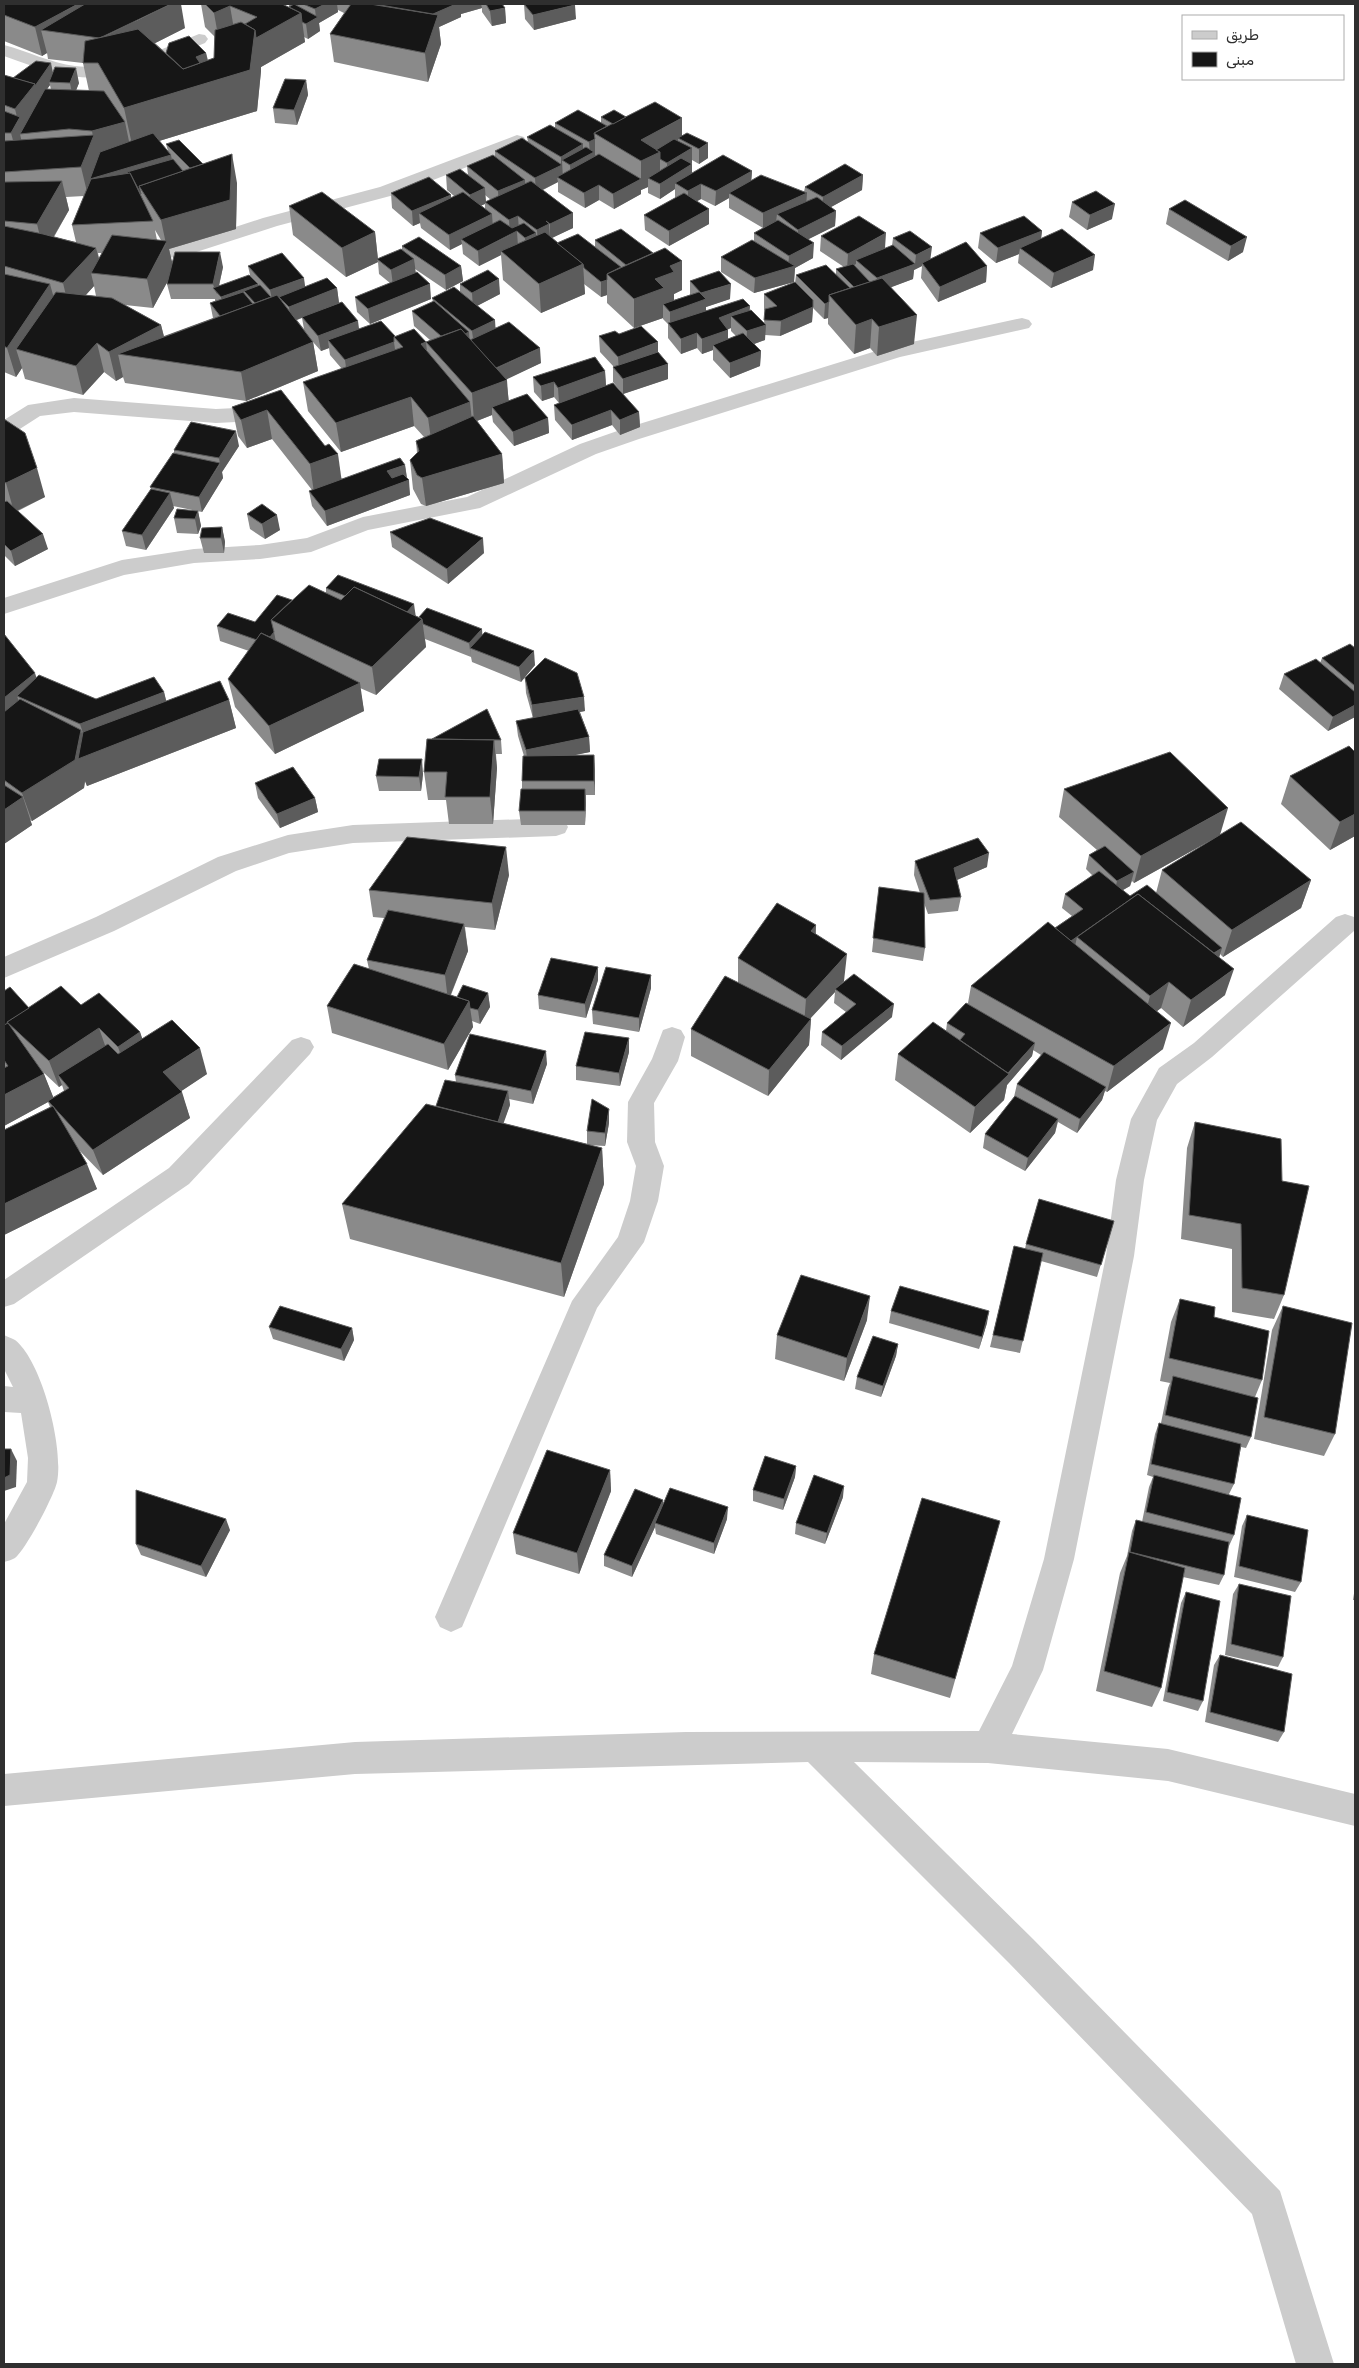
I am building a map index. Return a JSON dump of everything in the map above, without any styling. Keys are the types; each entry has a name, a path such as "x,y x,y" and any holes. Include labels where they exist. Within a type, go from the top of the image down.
{"street":[{"path":"4,50 72,73 107,73 144,63 199,39"},
{"path":"111,259 130,259 180,252 270,222 387,191 518,141"},
{"path":"4,606 122,568 194,556 260,552 311,545 363,524 472,503 588,449 631,434 896,352 1022,324"},
{"path":"4,430 35,410 74,405 216,416 236,415 284,402"},
{"path":"4,968 105,924 227,864 288,844 353,834 556,827"},
{"path":"988,1747 1027,1670 1058,1559 1120,1256 1130,1180 1144,1119 1168,1076 1203,1050 1345,924"},
{"path":"451,1617 586,1301 630,1242 644,1201 650,1166 641,1142 641,1102 665,1062 672,1037"},
{"path":"4,1296 179,1176 300,1047"},
{"path":"4,1348 22,1373 33,1401 41,1439 42,1482 26,1514 4,1548"},
{"path":"4,1399 33,1401"},
{"path":"815,1746 1021,1951 1267,2204 1315,2364"},
{"path":"4,1790 355,1758 815,1746 988,1747 1168,1765 1355,1810"}],"building":[{"path":"4,4 78,4 35,27 4,15"},
{"path":"85,4 171,4 99,38 41,30"},
{"path":"205,4 282,4 301,13 256,38 255,30 245,24 257,17 230,6 214,13"},
{"path":"294,4 318,17 306,24 302,22 301,13 289,7"},
{"path":"303,4 325,4 315,9"},
{"path":"351,4 370,4 438,15 425,53 330,34"},
{"path":"456,4 433,14 380,5"},
{"path":"486,4 502,4 505,8 490,11"},
{"path":"524,4 575,4 575,5 533,15"},
{"path":"241,22 255,30 250,70 124,108 98,63 83,63 85,41 138,29 183,69 214,58 215,30"},
{"path":"189,36 206,53 196,57 200,63 183,69 166,53 169,43"},
{"path":"36,61 51,63 35,86 35,84 13,78"},
{"path":"55,67 76,68 70,83 49,82"},
{"path":"4,75 35,84 15,109 4,105"},
{"path":"285,79 306,80 294,110 273,108"},
{"path":"45,89 104,91 125,122 92,131 69,129 20,134"},
{"path":"655,102 682,118 641,140 660,152 641,161 594,133"},
{"path":"578,110 607,126 594,133 595,139 589,142 555,123"},
{"path":"614,110 626,117 613,124 601,117"},
{"path":"4,111 20,117 11,133 4,133"},
{"path":"550,125 583,144 561,157 527,137"},
{"path":"153,133 171,155 90,179 100,152"},
{"path":"687,133 708,143 699,149 678,138"},
{"path":"94,135 81,167 4,172 4,141"},
{"path":"522,138 562,165 535,178 495,151"},
{"path":"674,139 692,148 667,163 660,159 660,152 656,150"},
{"path":"179,140 203,164 190,168 166,144"},
{"path":"586,147 594,152 570,165 562,160"},
{"path":"232,154 230,200 161,220 139,186"},
{"path":"599,154 641,179 613,194 599,185 584,193 557,177"},
{"path":"493,155 525,180 498,191 467,166"},
{"path":"723,155 752,171 716,191 701,184 688,191 675,183"},
{"path":"681,158 692,164 660,184 648,178"},
{"path":"173,159 183,171 139,186 141,194 130,173 128,174 127,172"},
{"path":"845,164 863,175 823,197 805,187"},
{"path":"460,169 485,188 470,195 446,175"},
{"path":"130,173 153,221 72,225 91,179"},
{"path":"761,175 807,193 763,213 729,193"},
{"path":"429,177 451,195 412,211 391,193"},
{"path":"62,181 37,224 4,221 4,182"},
{"path":"531,181 573,213 550,224 546,221 549,224 537,230 518,216 509,220 485,202"},
{"path":"1096,191 1115,204 1090,215 1072,202"},
{"path":"322,192 375,232 342,248 289,206"},
{"path":"463,192 492,214 449,235 419,213"},
{"path":"684,193 709,209 669,231 644,215"},
{"path":"817,197 836,211 798,230 777,214"},
{"path":"1185,200 1247,237 1231,246 1169,209"},
{"path":"859,216 886,233 848,254 821,236"},
{"path":"1024,216 1042,231 998,248 980,233"},
{"path":"500,220 512,228 524,223 536,233 525,238 517,231 478,251 461,239"},
{"path":"778,220 814,243 789,256 754,233"},
{"path":"4,226 96,248 63,283 4,266"},
{"path":"621,229 653,253 626,265 595,240"},
{"path":"1062,229 1095,255 1054,273 1020,248"},
{"path":"910,231 932,247 916,255 893,238"},
{"path":"545,232 583,264 539,284 501,251"},
{"path":"578,234 621,267 607,274 607,280 601,282 584,268 583,264 557,243"},
{"path":"112,235 167,241 147,279 91,273"},
{"path":"419,237 461,266 445,275 402,246"},
{"path":"752,240 795,266 755,278 721,257"},
{"path":"966,242 987,266 940,287 922,263"},
{"path":"893,245 915,264 877,278 856,260"},
{"path":"665,248 682,261 670,266 674,272 655,279 664,288 634,299 607,274"},
{"path":"401,249 414,259 391,270 377,259"},
{"path":"175,252 220,252 213,284 167,284"},
{"path":"282,253 304,278 270,290 248,266"},
{"path":"853,264 870,282 854,287 836,269"},
{"path":"826,265 850,288 829,295 829,302 825,304 796,275"},
{"path":"488,270 499,279 472,293 460,284"},
{"path":"719,271 731,284 701,293 690,281"},
{"path":"417,272 430,284 368,309 355,297"},
{"path":"4,274 50,284 7,348 4,346"},
{"path":"249,275 258,284 221,297 213,288"},
{"path":"327,278 337,288 289,307 279,297"},
{"path":"882,278 917,315 879,327 872,319 856,325 829,295"},
{"path":"795,282 813,300 813,307 781,321 764,320 765,309 777,306 764,294"},
{"path":"260,285 271,297 255,303 244,291"},
{"path":"454,287 495,320 472,331 432,298"},
{"path":"56,292 112,298 161,325 109,352 97,343 76,366 16,349"},
{"path":"243,292 253,304 220,316 210,303"},
{"path":"699,292 706,299 670,312 663,304"},
{"path":"277,295 313,342 241,372 118,354"},
{"path":"743,299 750,306 719,318 728,330 702,339 697,333 681,339 668,323"},
{"path":"434,301 469,332 465,334 461,329 441,336 412,311"},
{"path":"342,302 358,321 318,336 302,317"},
{"path":"751,310 766,325 747,331 731,316"},
{"path":"381,321 395,336 394,342 345,360 328,340"},
{"path":"509,322 540,348 496,368 470,340"},
{"path":"641,326 658,342 618,357 599,336 615,331 619,334"},
{"path":"414,329 426,342 421,344 470,402 428,418 411,397 336,423 303,382 403,347 394,337"},
{"path":"461,329 507,380 472,393 426,342"},
{"path":"743,333 761,351 730,363 713,345"},
{"path":"658,352 668,364 623,379 613,367"},
{"path":"595,357 605,371 558,388 554,382 541,386 533,377"},
{"path":"613,383 639,412 620,420 611,410 572,425 554,405"},
{"path":"281,390 325,446 329,444 338,454 310,464 267,410 241,420 232,407"},
{"path":"527,394 548,418 513,432 492,407"},
{"path":"473,416 502,454 422,478 417,475 410,460 419,451 416,441"},
{"path":"4,419 25,433 37,468 6,483 4,482"},
{"path":"191,422 236,431 219,458 174,450"},
{"path":"173,453 220,463 199,497 150,487"},
{"path":"400,458 405,465 387,471 392,478 403,474 409,480 325,511 309,491"},
{"path":"151,489 170,493 142,535 122,531"},
{"path":"7,501 43,534 11,551 4,544 4,502"},
{"path":"262,504 277,515 262,524 247,514"},
{"path":"177,509 198,511 195,519 174,518"},
{"path":"430,518 483,538 447,569 390,532"},
{"path":"222,527 221,538 200,538 202,528"},
{"path":"338,575 414,604 407,612 354,587 345,596 326,588"},
{"path":"309,585 341,600 354,587 422,619 372,667 271,620"},
{"path":"277,595 292,600 271,620 274,632 270,637 261,633 257,640 217,626 228,613 255,622"},
{"path":"427,608 482,629 469,643 423,624 422,619 419,617"},
{"path":"485,632 534,651 519,667 470,648"},
{"path":"261,633 360,683 269,726 228,679"},
{"path":"4,634 35,673 4,698"},
{"path":"1350,644 1355,648 1355,686 1322,658"},
{"path":"545,658 577,673 584,697 532,705 525,678"},
{"path":"1316,659 1355,692 1355,705 1333,717 1284,674"},
{"path":"39,675 96,699 154,677 164,692 80,724 17,696"},
{"path":"220,681 229,700 78,759 83,732"},
{"path":"20,699 81,730 75,760 22,793 4,780 4,712"},
{"path":"487,709 501,740 432,739"},
{"path":"578,709 589,737 526,750 516,721"},
{"path":"427,739 494,740 490,797 445,797 447,772 424,772"},
{"path":"1349,746 1355,752 1355,814 1340,822 1290,776"},
{"path":"1170,752 1228,808 1141,856 1064,789"},
{"path":"594,755 594,781 522,781 523,756"},
{"path":"379,759 422,759 419,777 376,776"},
{"path":"293,767 315,798 277,814 255,783"},
{"path":"4,785 23,797 4,810"},
{"path":"521,789 585,789 585,811 519,811"},
{"path":"1241,822 1311,880 1232,930 1162,870"},
{"path":"407,837 506,847 492,903 369,890"},
{"path":"978,838 989,853 954,868 961,897 930,900 915,861"},
{"path":"1105,846 1134,872 1117,881 1089,855"},
{"path":"1099,871 1130,896 1147,885 1222,948 1214,953 1138,894 1071,941 1055,928 1083,909 1065,894"},
{"path":"879,887 924,893 925,948 873,938"},
{"path":"1138,894 1234,969 1191,1000 1169,982 1150,996 1077,937"},
{"path":"777,903 816,925 811,931 847,954 806,999 738,958"},
{"path":"388,910 464,924 445,975 367,960"},
{"path":"1048,922 1171,1023 1114,1066 971,986"},
{"path":"551,958 598,967 585,1004 538,995"},
{"path":"354,964 469,1001 444,1044 327,1006"},
{"path":"606,967 651,975 639,1018 592,1010"},
{"path":"854,974 894,1004 842,1046 822,1032 856,1004 835,989"},
{"path":"725,976 811,1019 769,1070 691,1029"},
{"path":"463,985 488,993 478,1010 470,1008 469,1001 457,997"},
{"path":"61,986 81,1005 99,993 140,1032 118,1047 99,1028 49,1061 7,1022"},
{"path":"10,987 29,1008 4,1025 4,991"},
{"path":"966,1003 1035,1043 1008,1073 960,1040 965,1034 947,1023"},
{"path":"172,1020 200,1048 163,1072 182,1092 93,1150 48,1101 69,1088 58,1075 108,1044 118,1054"},
{"path":"933,1022 1009,1074 975,1107 898,1054"},
{"path":"8,1023 44,1074 4,1095 4,1068 8,1066 4,1060 4,1025"},
{"path":"585,1032 629,1038 619,1073 576,1066"},
{"path":"470,1034 546,1051 531,1091 455,1075"},
{"path":"1044,1052 1106,1087 1080,1119 1017,1084"},
{"path":"445,1080 508,1091 498,1122 436,1106"},
{"path":"1015,1096 1058,1119 1028,1158 985,1134"},
{"path":"592,1099 609,1109 605,1133 587,1131"},
{"path":"426,1104 602,1148 561,1263 342,1204"},
{"path":"53,1106 87,1164 4,1204 4,1130"},
{"path":"1195,1122 1281,1139 1282,1181 1309,1186 1284,1295 1242,1288 1241,1224 1189,1215"},
{"path":"1039,1199 1114,1221 1101,1265 1026,1244"},
{"path":"1014,1246 1043,1253 1023,1341 993,1335"},
{"path":"801,1275 870,1296 847,1358 777,1335"},
{"path":"900,1286 989,1311 982,1337 891,1311"},
{"path":"1180,1299 1215,1307 1214,1317 1269,1331 1262,1380 1169,1358"},
{"path":"280,1306 352,1328 341,1349 269,1327"},
{"path":"1283,1306 1352,1323 1335,1434 1264,1417"},
{"path":"873,1336 898,1344 883,1386 857,1377"},
{"path":"1173,1376 1258,1398 1251,1437 1165,1415"},
{"path":"1159,1423 1241,1444 1234,1484 1151,1464"},
{"path":"4,1449 11,1449 10,1475 4,1478"},
{"path":"547,1450 610,1470 577,1553 513,1533"},
{"path":"765,1456 796,1466 784,1499 753,1490"},
{"path":"814,1475 844,1486 827,1533 796,1523"},
{"path":"1154,1475 1241,1498 1234,1535 1146,1512"},
{"path":"670,1488 728,1507 714,1543 655,1523"},
{"path":"635,1489 663,1500 632,1566 604,1555"},
{"path":"136,1490 226,1519 201,1566 136,1544"},
{"path":"922,1498 1000,1521 955,1679 874,1654"},
{"path":"1247,1515 1308,1530 1301,1582 1239,1566"},
{"path":"1136,1520 1229,1542 1224,1575 1130,1552"},
{"path":"1129,1552 1185,1568 1161,1688 1104,1671"},
{"path":"1239,1584 1291,1596 1283,1657 1231,1644"},
{"path":"1186,1592 1220,1601 1203,1701 1167,1692"},
{"path":"1220,1655 1292,1674 1284,1732 1210,1712"}]}
